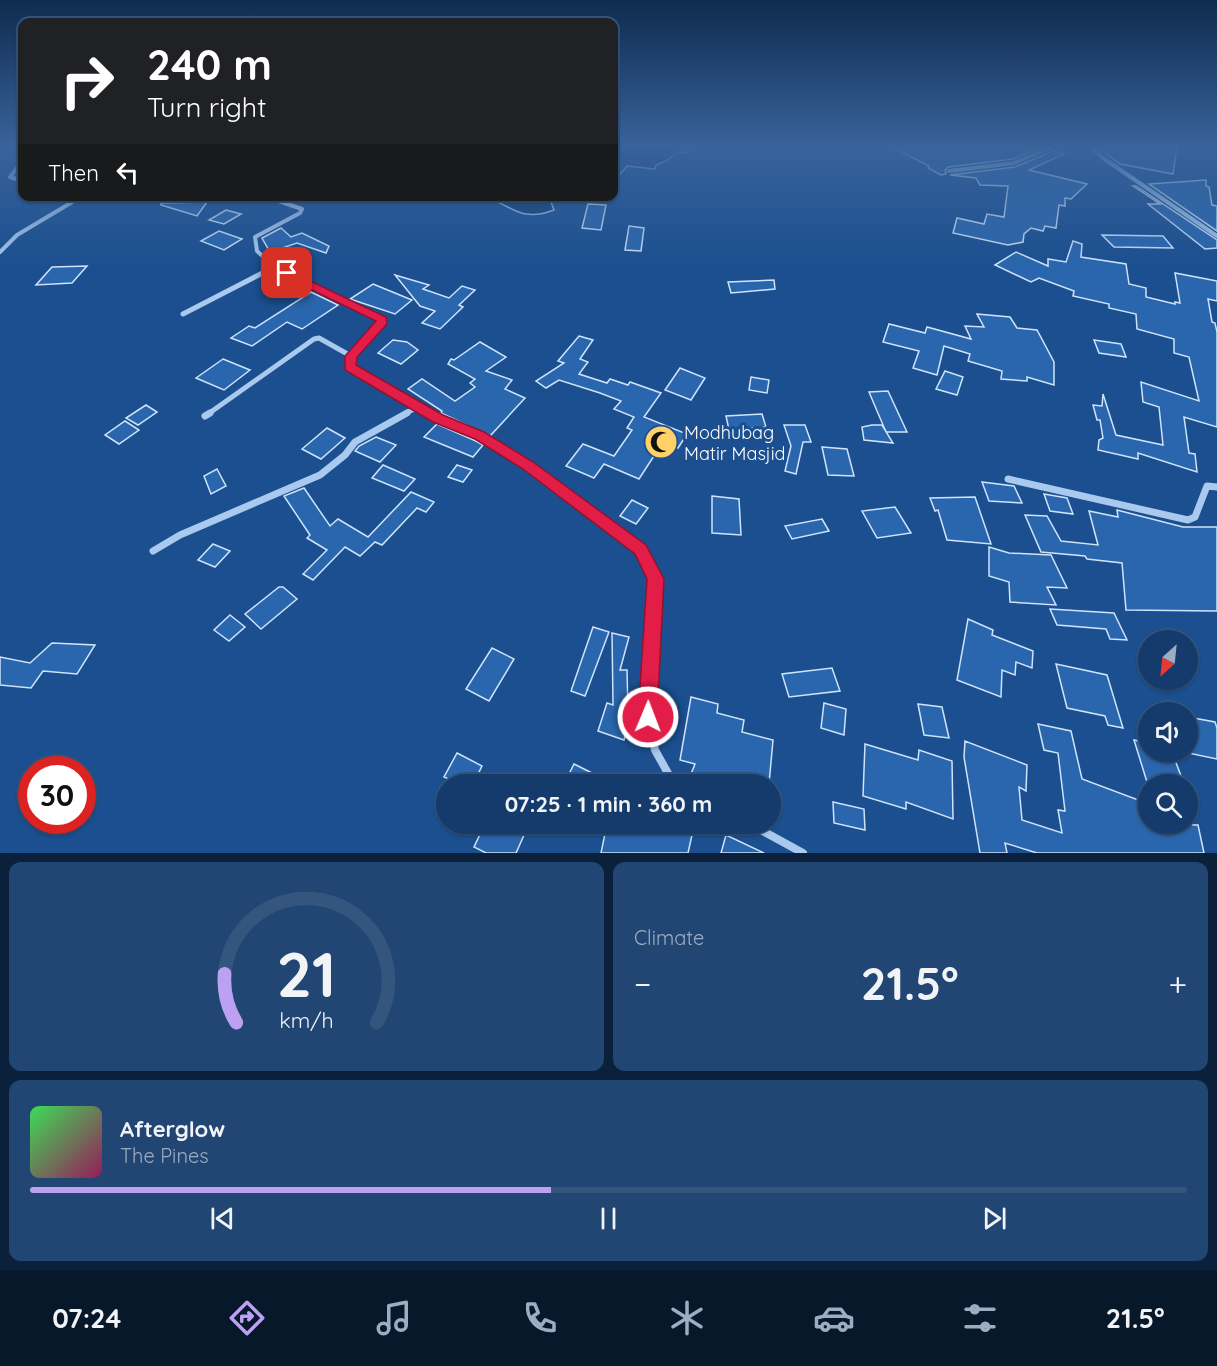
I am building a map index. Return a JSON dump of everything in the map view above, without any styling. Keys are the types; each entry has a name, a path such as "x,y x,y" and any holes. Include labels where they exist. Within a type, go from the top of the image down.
{"street":[{"path":"1145,187 1217,236"},
{"path":"0,252 17,235 70,201"},
{"path":"279,201 302,209 300,213 255,237 257,251 276,266 306,284 382,320 381,324 351,356 350,367 438,419 479,436 528,466 640,549 656,579 648,717 655,750 667,774"},
{"path":"183,314 276,266"},
{"path":"205,416 314,339 319,338 351,356"},
{"path":"153,551 180,534 320,475 345,455 355,442 378,426 418,407"},
{"path":"1008,479 1188,520 1194,518 1207,486 1217,487"},
{"path":"768,834 803,853"}],"water":[{"path":"494,201 555,201 551,202 554,210 541,214 531,215 515,211"}],"building":[{"path":"1008,187 1084,187 1071,199 1065,198 1065,206 1059,205 1056,228 1045,226 1043,231 1031,228 1024,234 1023,242 1008,245 953,233 957,218 984,224 987,214 1004,217"},
{"path":"1134,187 1217,240 1217,248 1205,249 1148,204 1160,204"},
{"path":"1153,187 1209,187 1212,205 1217,206 1217,231"},
{"path":"207,202 197,216 161,205 161,203"},
{"path":"588,204 606,205 601,230 582,228"},
{"path":"226,210 241,214 224,224 209,220"},
{"path":"629,226 644,228 641,251 625,250"},
{"path":"281,228 291,237 302,233 329,246 326,253 297,243 270,252 262,238"},
{"path":"219,231 242,239 224,250 201,241"},
{"path":"1102,235 1163,236 1173,248 1114,247"},
{"path":"1073,241 1082,244 1081,257 1126,264 1129,284 1146,288 1146,297 1175,304 1175,302 1180,303 1175,273 1217,281 1217,301 1208,299 1212,322 1215,323 1217,332 1217,427 1184,417 1189,453 1195,454 1197,472 1138,453 1138,459 1098,450 1099,440 1103,438 1100,420 1097,420 1093,405 1102,406 1103,394 1116,435 1163,445 1159,407 1143,402 1141,382 1199,401 1189,357 1174,353 1174,339 1137,329 1136,314 1109,308 1109,304 1073,296 1074,291 1039,278 1031,282 995,265 1016,252 1048,266 1048,259 1066,262"},
{"path":"87,266 72,283 36,285 52,267"},
{"path":"395,275 429,285 423,289 449,298 462,286 475,290 459,305 463,307 440,329 422,323 435,311 420,306"},
{"path":"774,280 775,289 731,293 728,282"},
{"path":"373,284 412,300 395,314 350,299"},
{"path":"311,292 338,305 302,329 287,322 252,346 231,338 249,326 255,328"},
{"path":"977,314 1010,317 1017,328 1037,330 1054,362 1054,385 1027,377 1027,381 1001,379 1002,371 968,361 970,354 944,346 937,375 913,368 919,351 883,342 889,324 925,333 927,327 971,339 965,326 984,327"},
{"path":"579,336 593,340 580,359 588,362 579,374 607,383 610,379 628,385 630,382 661,393 644,417 687,434 678,448 663,442 639,479 604,464 594,478 566,466 583,444 614,456 632,430 627,428 634,417 614,409 621,401 600,393 559,380 546,388 536,381 564,363 558,361"},
{"path":"393,340 407,342 418,350 401,364 378,353"},
{"path":"1094,340 1121,344 1126,357 1099,353"},
{"path":"480,342 506,357 486,371 512,380 505,389 525,398 490,436 441,413 442,411 408,389 422,379 455,401 475,387 470,383 475,379 448,364 451,359 454,360"},
{"path":"223,359 250,370 224,390 196,378"},
{"path":"680,368 705,378 691,400 665,390"},
{"path":"945,371 963,377 957,395 936,389"},
{"path":"751,377 769,380 767,393 749,390"},
{"path":"888,391 907,432 886,432 869,392"},
{"path":"146,405 157,412 138,425 126,418"},
{"path":"762,414 766,427 729,430 726,416"},
{"path":"125,421 139,430 119,444 105,435"},
{"path":"437,424 483,445 473,457 424,437"},
{"path":"784,425 805,425 811,442 803,442 796,474 785,471 791,446"},
{"path":"882,425 893,443 864,440 862,427"},
{"path":"327,428 345,438 321,459 302,449"},
{"path":"376,437 396,445 380,462 355,451 359,446"},
{"path":"822,447 847,449 854,476 828,475"},
{"path":"383,465 415,479 404,491 372,478"},
{"path":"457,465 472,470 463,482 448,477"},
{"path":"217,469 226,486 211,494 204,476"},
{"path":"982,482 1014,486 1022,503 989,501"},
{"path":"304,488 330,526 338,519 368,537 411,492 434,502 426,512 417,508 382,545 375,542 360,556 345,547 313,580 303,574 327,550 307,538 310,535 284,496"},
{"path":"1044,494 1067,498 1073,514 1050,511"},
{"path":"712,496 739,499 741,535 712,533"},
{"path":"975,497 991,544 947,540 938,510 935,511 930,498"},
{"path":"632,500 648,508 636,524 620,516"},
{"path":"895,507 911,533 877,538 862,511"},
{"path":"1117,510 1183,527 1217,527 1217,611 1126,610 1122,563 1087,559 1085,556 1041,552 1025,515 1047,516 1061,541 1098,545 1089,511 1118,517"},
{"path":"822,519 829,531 792,539 785,526"},
{"path":"213,544 230,551 215,567 198,560"},
{"path":"989,547 1009,553 1051,555 1067,588 1047,587 1056,605 1010,602 1009,582 989,576"},
{"path":"279,587 283,587 297,599 261,629 245,614"},
{"path":"1050,609 1114,613 1127,640 1110,639 1106,629 1057,625"},
{"path":"230,615 245,627 229,641 214,630"},
{"path":"968,619 993,630 992,635 1033,651 1032,668 1016,662 1015,675 1002,670 1001,697 957,680"},
{"path":"593,627 609,632 585,696 571,691"},
{"path":"612,633 629,637 620,670 627,670 628,710 632,712 624,740 598,731 607,703 613,705"},
{"path":"52,643 95,645 77,674 43,671 31,688 0,685 0,657 30,663"},
{"path":"492,648 514,659 489,701 466,689"},
{"path":"1056,664 1107,675 1123,728 1108,725 1105,716 1067,708"},
{"path":"832,668 840,691 789,697 782,674"},
{"path":"691,697 718,704 717,713 744,720 742,732 773,740 770,774 691,774 695,764 680,760"},
{"path":"824,703 846,709 844,735 821,728"},
{"path":"918,704 942,707 949,738 924,735"},
{"path":"1198,719 1215,722 1217,759 1198,755"},
{"path":"1038,724 1071,731 1082,779 1138,800 1138,834 1198,834 1198,825 1204,853 1037,853 1005,843 1007,853 980,853 964,757 965,741 1027,765 1026,791 1019,787 1022,820 1062,833 1058,810 1065,811 1058,753 1044,750"},
{"path":"1134,740 1138,741 1138,753"},
{"path":"865,744 918,760 919,750 952,761 953,819 906,802 906,809 863,796"},
{"path":"457,753 482,766 478,774 446,774"},
{"path":"1141,762 1176,762 1180,774 1145,774"},
{"path":"574,764 594,774 569,774"},
{"path":"833,802 864,809 865,830 834,823"},
{"path":"480,834 525,834 516,853 486,853 474,847"},
{"path":"605,834 692,834 688,853 601,853"},
{"path":"726,835 764,853 721,853"}],"place":[{"name":"Modhubag Matir Masjid","path":"661,442"}],"route":[{"path":"287,273 313,288 382,320 381,324 351,356 350,367 438,419 479,436 528,466 640,549 656,579 648,673 648,717"}]}
